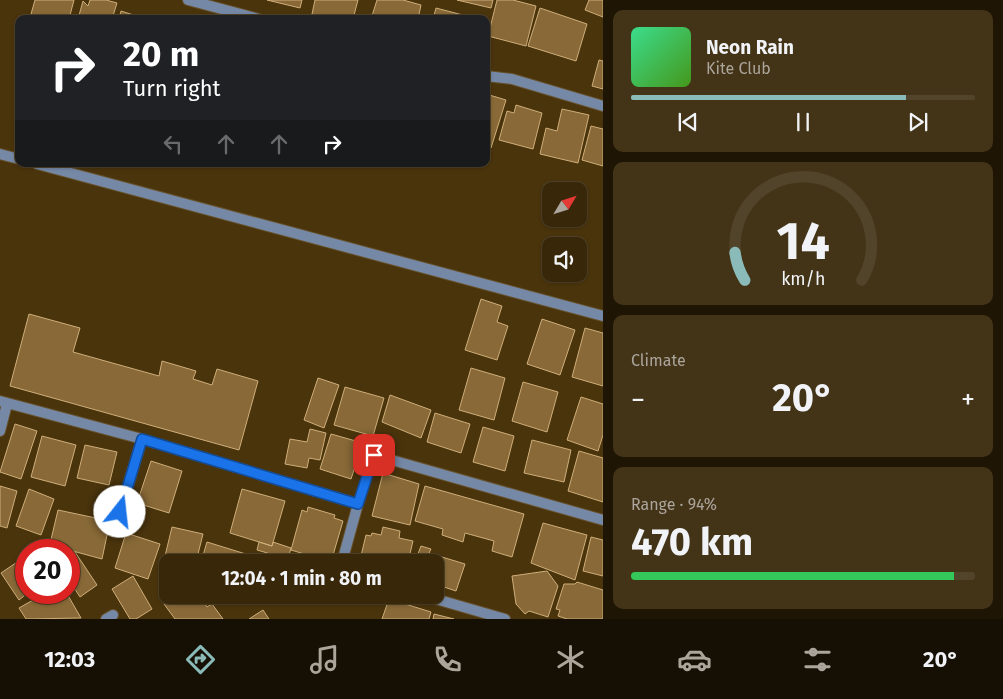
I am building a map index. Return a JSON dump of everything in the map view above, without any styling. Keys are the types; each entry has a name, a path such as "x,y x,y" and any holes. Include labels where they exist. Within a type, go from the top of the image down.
{"street":[{"path":"188,0 244,15"},
{"path":"490,77 512,80 603,106"},
{"path":"0,154 15,158"},
{"path":"48,167 603,316"},
{"path":"0,430 4,402 142,439 358,504"},
{"path":"99,506 120,512 142,439"},
{"path":"344,554 374,455 603,520"},
{"path":"444,601 504,619"}],"building":[{"path":"35,0 74,0 70,15 31,14"},
{"path":"90,0 106,0 117,3 113,15 79,15 83,1 88,6"},
{"path":"267,0 302,0 300,8"},
{"path":"315,0 358,0 354,15 312,14"},
{"path":"377,0 403,0 421,5 419,15 372,15"},
{"path":"457,0 493,0 491,8"},
{"path":"497,0 513,0 536,6 526,46 490,37 490,28"},
{"path":"589,0 603,0 603,17 585,10"},
{"path":"436,8 463,15 434,15"},
{"path":"540,8 587,24 576,61 528,46"},
{"path":"121,11 134,15 120,15"},
{"path":"599,60 603,61 603,89 592,86"},
{"path":"490,95 506,100 490,148"},
{"path":"516,105 542,113 533,149 499,140 507,111 514,113"},
{"path":"562,109 589,115 578,163 540,154 546,128 557,131"},
{"path":"591,126 603,129 603,166 582,160"},
{"path":"481,299 502,306 497,322 508,326 497,360 465,350"},
{"path":"29,314 80,328 73,352 159,376 162,361 196,371 193,379 212,385 217,369 258,381 239,450 10,386"},
{"path":"542,319 575,330 560,375 527,364"},
{"path":"585,328 603,333 603,386 572,377"},
{"path":"471,368 505,378 494,420 459,410"},
{"path":"318,378 339,385 324,428 304,420"},
{"path":"523,382 558,392 547,432 512,421"},
{"path":"345,387 384,398 373,436 334,425"},
{"path":"390,395 431,410 421,438 382,422"},
{"path":"581,397 603,404 603,435 598,451 567,440"},
{"path":"435,413 470,424 461,453 427,442"},
{"path":"15,424 37,431 21,479 0,472"},
{"path":"483,427 514,436 505,471 473,462"},
{"path":"310,429 326,433 320,460 309,458 307,468 285,464 290,439 307,442"},
{"path":"331,434 363,443 351,479 320,469"},
{"path":"42,436 76,445 65,486 31,477"},
{"path":"532,440 571,450 564,482 524,473"},
{"path":"85,445 117,452 109,485 77,478"},
{"path":"579,451 603,458 603,502 568,491"},
{"path":"151,461 182,471 169,513 137,503"},
{"path":"383,473 419,484 410,525 372,516"},
{"path":"0,486 17,491 7,528 0,526"},
{"path":"425,486 524,514 512,557 492,551 494,541 465,533 463,542 442,535 443,529 415,521"},
{"path":"29,489 54,499 41,535 16,526"},
{"path":"242,489 285,501 272,546 230,533"},
{"path":"308,507 335,515 334,518 343,521 333,554 304,554 291,550 302,510 307,512"},
{"path":"58,510 110,521 102,559 80,553 80,539 51,539"},
{"path":"543,523 587,535 575,580 531,563"},
{"path":"172,527 203,534 198,554 165,554"},
{"path":"383,527 400,531 399,538 413,541 410,554 361,554 366,535 371,536 372,533 381,535"},
{"path":"126,533 160,544 148,579 115,568"},
{"path":"591,537 603,540 603,576 583,571"},
{"path":"207,542 246,554 203,554"},
{"path":"259,542 272,546 273,542 291,548 289,554 271,554 257,550"},
{"path":"421,546 431,549 429,553 432,554 418,554"},
{"path":"444,558 465,564 456,591 444,587"},
{"path":"80,560 97,585 80,597"},
{"path":"15,563 15,594 1,573"},
{"path":"547,571 558,586 548,617 529,611 525,614 516,604 512,576"},
{"path":"133,576 152,609 136,619 130,619 112,589"},
{"path":"577,582 603,590 603,619 567,619 558,616 560,610 556,609 564,584 575,584"},
{"path":"26,604 73,604 81,618 26,619 19,608"},
{"path":"164,604 205,604 207,607 212,604 223,619 175,619"},
{"path":"387,604 405,604 431,612 429,619 382,619"},
{"path":"263,610 269,619 249,619"},
{"path":"434,614 454,619 433,619"}],"route":[{"path":"120,512 142,439 358,504 374,455"}]}
